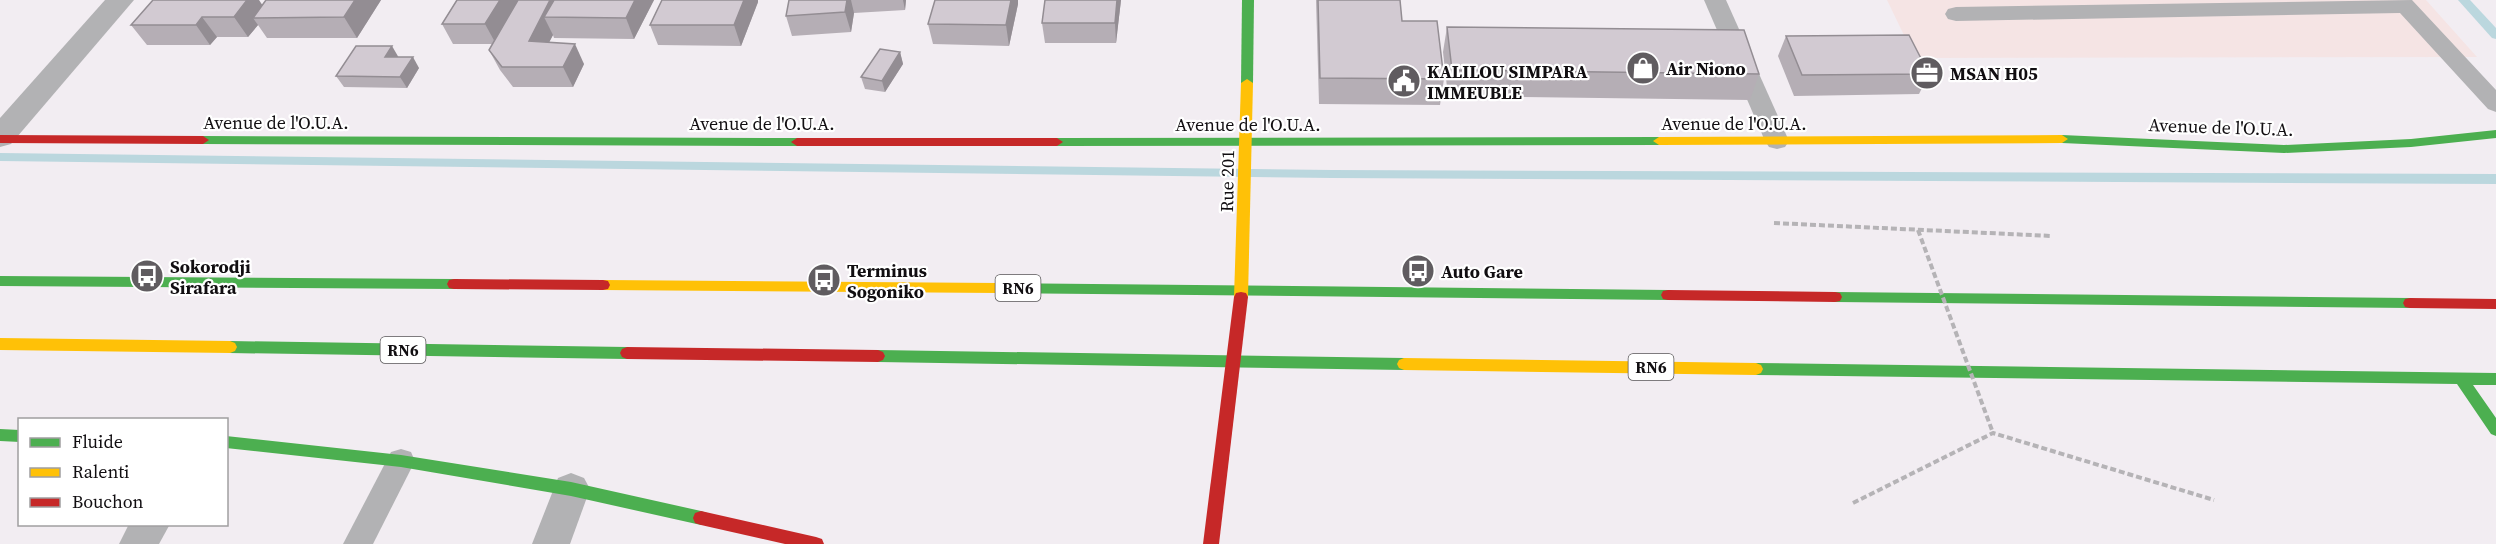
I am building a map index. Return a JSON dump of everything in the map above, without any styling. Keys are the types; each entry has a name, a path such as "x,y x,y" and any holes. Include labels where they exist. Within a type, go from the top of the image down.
{"main road":[{"name":"Rue 201","path":"1211,544 1242,290 1248,0"},
{"name":"Avenue de l'O.U.A.","path":"0,138 1246,143 2088,139 2284,149 2411,143 2496,134"},
{"name":"RN6","path":"0,281 1242,290 2496,304"},
{"name":"RN6","path":"0,344 2496,379"},
{"path":"2461,378 2496,430"},
{"path":"0,435 18,436"},
{"path":"228,442 401,461 571,489 816,544"}],"street":[{"path":"0,138 120,0"},
{"path":"551,544 571,489"},
{"path":"138,544 150,526"}],"lane":[{"path":"1715,0 1777,141"},
{"path":"1956,14 2403,3 2496,104"},
{"path":"358,544 401,461"}],"path":[{"path":"1774,223 2052,236"},
{"path":"1918,230 1993,433"},
{"path":"1853,503 1993,433 2214,500"}],"shaded area":[{"path":"1887,0 2426,0 2477,57 1915,58"}],"building":[{"path":"153,0 247,0 234,17 202,17 196,25 131,25"},
{"path":"266,0 355,0 344,17 253,18"},
{"path":"457,0 500,0 485,24 442,24"},
{"path":"518,0 550,0 529,41 575,44 563,67 502,67 489,50"},
{"path":"554,0 635,0 626,18 544,17"},
{"path":"662,0 744,0 734,25 650,25"},
{"path":"789,0 847,0 845,12 786,16"},
{"path":"935,0 1011,0 1006,25 928,24"},
{"path":"1045,0 1117,0 1115,23 1042,23"},
{"path":"1318,0 1400,0 1402,21 1437,21 1444,79 1320,78"},
{"path":"1447,27 1744,30 1759,74 1452,70"},
{"path":"1909,35 1929,74 1802,75 1786,36"},
{"path":"356,46 392,46 385,57 413,57 400,77 336,76"},
{"path":"880,49 900,52 882,81 861,77"}],"waterway":[{"path":"2464,0 2496,35"},
{"path":"0,157 1332,174 2496,179"}],"traffic: fast":[{"path":"1247,83 1248,0"},
{"path":"2062,139 2284,149 2411,143 2496,134"},
{"path":"203,140 797,142"},
{"path":"1057,142 1659,141"},
{"path":"0,281 454,284"},
{"path":"998,288 1668,295"},
{"path":"1835,297 2410,303"},
{"path":"230,347 627,353"},
{"path":"878,356 1404,364"},
{"path":"1756,369 2496,379"},
{"path":"2461,378 2496,430"},
{"path":"0,435 18,436"},
{"path":"228,442 401,461 571,489 701,518"}],"traffic: slow":[{"path":"1241,297 1247,83"},
{"path":"1659,141 2062,139"},
{"path":"603,285 998,288"},
{"path":"0,344 230,347"},
{"path":"1404,364 1756,369"}],"traffic: jam":[{"path":"0,139 203,140"},
{"path":"797,142 1057,142"},
{"path":"454,284 603,285"},
{"path":"1668,295 1835,297"},
{"path":"1211,544 1241,297"},
{"path":"2410,303 2496,304"},
{"path":"627,353 878,356"},
{"path":"701,518 816,544"}],"place":[{"name":"Air Niono","path":"1643,68"},
{"name":"MSAN H05","path":"1927,73"},
{"name":"KALILOU SIMPARA IMMEUBLE","path":"1404,81"},
{"name":"Auto Gare","path":"1418,271"},
{"name":"Sokorodji Sirafara","path":"147,276"},
{"name":"Terminus Sogoniko","path":"824,280"}]}
